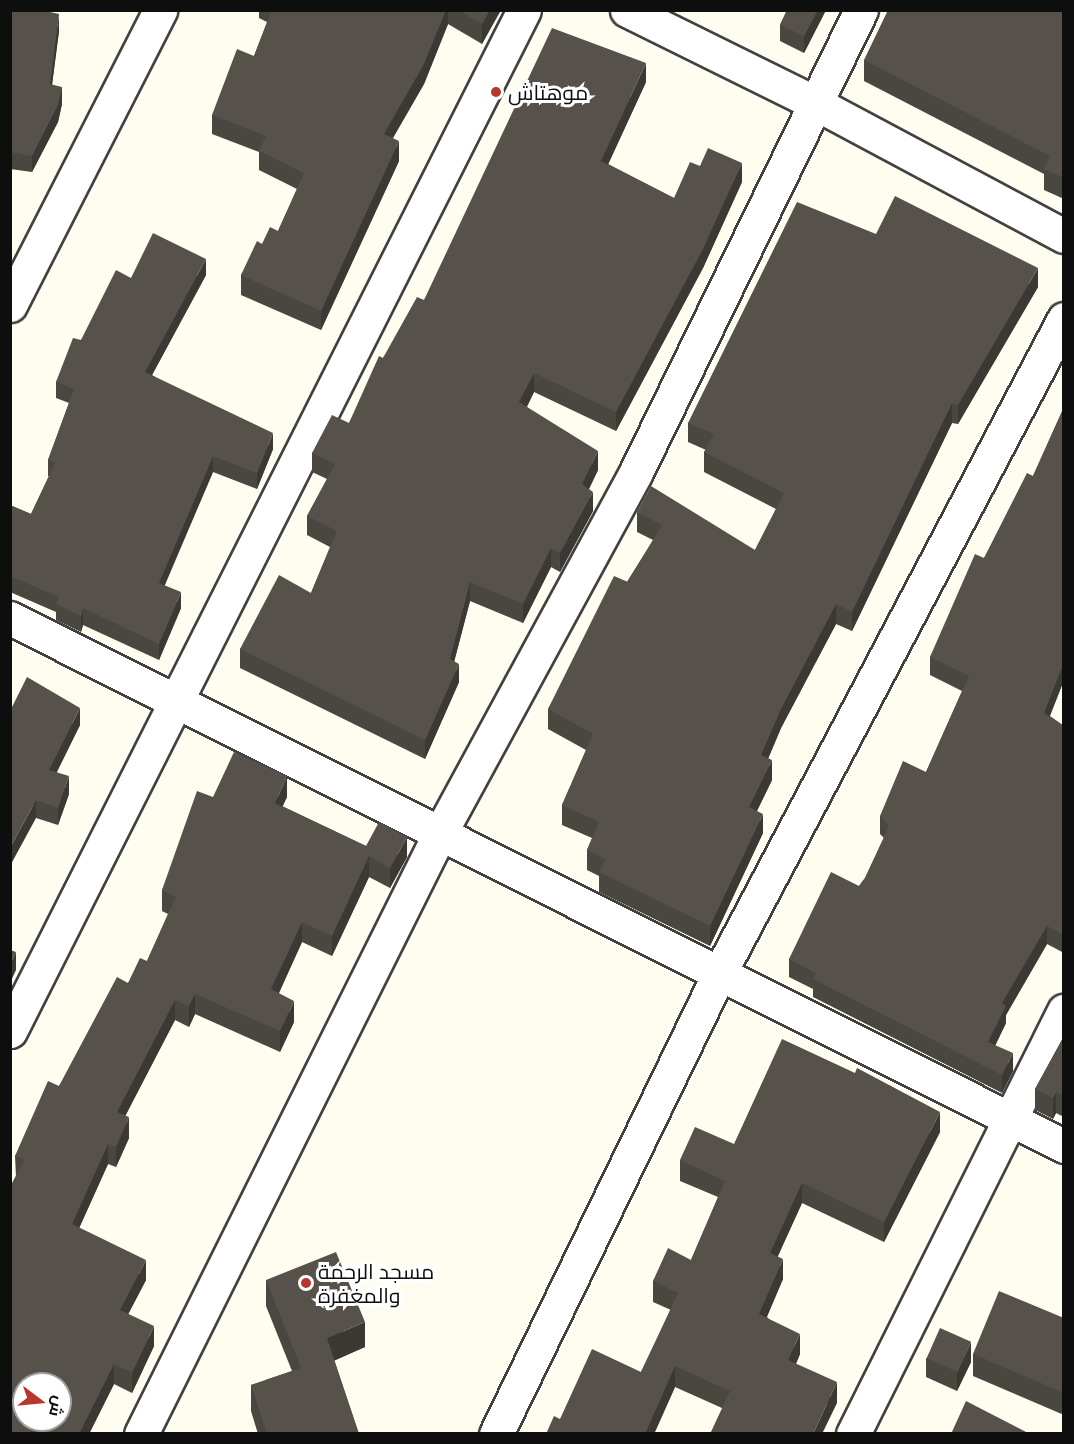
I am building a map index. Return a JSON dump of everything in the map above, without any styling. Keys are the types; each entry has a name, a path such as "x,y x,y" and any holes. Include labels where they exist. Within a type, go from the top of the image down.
{"street":[{"path":"10,305 160,10"},
{"path":"10,1031 179,702 524,10"},
{"path":"627,10 814,103 1064,236"},
{"path":"141,1434 439,835 635,474 861,10"},
{"path":"496,1434 720,972 1064,319"},
{"path":"10,618 439,835 720,972 1064,1146"},
{"path":"853,1434 1009,1117 1064,1011"}],"building":[{"path":"11,10 50,10 50,12 59,14 50,84 62,87 58,105 32,156 10,152"},
{"path":"272,10 446,10 424,64 384,134 399,141 321,311 241,275 257,241 262,244 270,227 278,231 304,173 259,151 266,136 212,115 237,49 254,56"},
{"path":"458,10 490,10 482,24"},
{"path":"787,10 818,10 804,36 780,25"},
{"path":"888,10 1064,10 1064,178 1044,169 1050,156 864,60"},
{"path":"552,28 646,63 601,161 674,198 690,162 700,166 708,148 742,163 703,249 616,412 534,373 519,402 598,451 582,484 593,492 560,553 551,548 523,604 470,582 450,659 459,664 425,740 240,649 279,575 311,593 337,531 307,516 335,464 312,453 332,415 349,423 379,356 383,358 417,297 424,300"},
{"path":"895,196 1038,268 958,405 952,403 852,612 836,604 781,709 761,755 772,760 749,807 763,814 710,926 599,872 606,859 587,850 599,822 562,805 593,734 548,709 614,576 628,582 662,525 637,512 651,486 755,550 784,493 704,452 714,434 688,423 797,202 876,234"},
{"path":"153,233 206,259 145,372 273,433 257,473 213,456 159,583 181,592 159,644 83,608 81,616 56,604 59,597 10,576 10,505 31,514 55,463 48,460 74,389 56,382 73,338 81,340 116,270 131,278"},
{"path":"1064,407 1064,662 1044,713 1064,726 1064,935 1047,926 1002,1003 1006,1006 988,1042 1013,1053 1002,1075 813,979 816,973 789,959 831,872 859,886 865,878 889,826 880,816 903,761 926,772 969,676 930,657 975,554 984,558 1027,473 1033,476"},
{"path":"27,677 80,708 49,770 69,776 58,808 36,800 10,848 10,711"},
{"path":"234,752 287,776 275,803 366,846 379,822 407,837 390,868 369,856 332,936 302,922 271,989 294,1001 280,1031 195,994 189,1006 175,1000 117,1112 129,1117 116,1147 108,1144 72,1224 146,1260 120,1310 154,1326 132,1373 114,1364 79,1434 10,1434 10,1187 24,1160 15,1156 48,1081 59,1086 117,977 128,983 140,958 147,961 176,897 162,890 197,791 213,797"},
{"path":"10,950 16,952 10,965"},
{"path":"1064,1036 1064,1096 1056,1092 1053,1098 1035,1089"},
{"path":"782,1039 855,1073 857,1068 940,1112 884,1222 802,1183 770,1253 783,1259 759,1314 800,1334 788,1360 837,1382 813,1434 710,1434 730,1391 675,1366 645,1434 546,1434 554,1416 560,1419 592,1349 641,1372 678,1293 653,1281 668,1248 691,1260 725,1181 680,1160 695,1127 734,1144"},
{"path":"336,1252 365,1322 327,1338 359,1434 267,1434 251,1385 301,1368 266,1280"},
{"path":"999,1291 1064,1318 1064,1393 973,1354"},
{"path":"940,1328 971,1342 958,1372 927,1358"},
{"path":"966,1401 1030,1434 951,1434"}],"place":[{"name":"موهتاش","path":"496,92"},
{"name":"مسجد الرحمة والمغفرة","path":"306,1283"}]}
